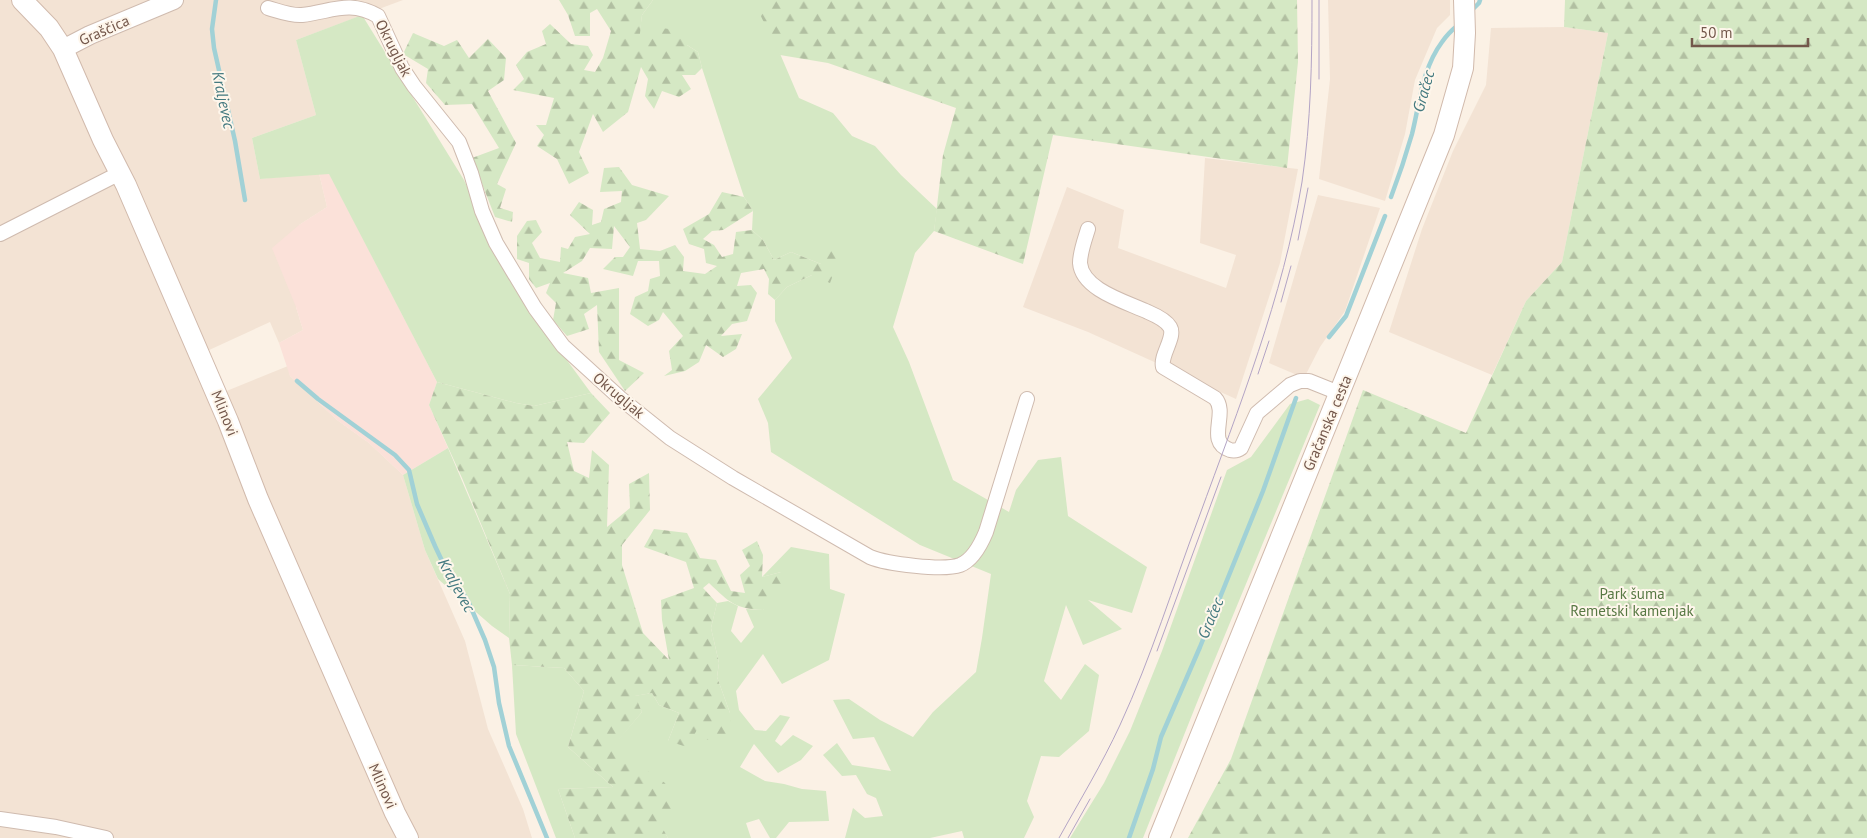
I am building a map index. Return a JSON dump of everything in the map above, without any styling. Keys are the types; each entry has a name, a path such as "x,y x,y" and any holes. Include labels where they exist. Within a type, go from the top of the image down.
{"main road":[{"name":"Mlinovi","path":"22,0 49,28 63,49 211,381 258,499 395,814 408,838"},
{"name":"Gračanska cesta","path":"1159,838 1444,135 1463,68 1464,4"}],"street":[{"name":"Graščica","path":"63,49 90,35 174,0"},
{"name":"Okrugljak","path":"268,8 302,15 340,3 360,2 372,10 378,16 402,68 411,82 459,142 471,173 482,211 496,242 535,308 563,346 620,398 670,438 733,478 870,557 892,563 941,567 961,564 977,550 986,532 1027,399"},
{"path":"0,234 120,174"},
{"path":"1088,229 1080,262 1085,277 1102,291 1157,316 1169,325 1172,334 1162,360 1163,367 1219,402 1221,411 1217,435 1220,444 1224,447 1238,450 1241,448 1257,413 1290,385 1300,381 1309,381 1340,393"},
{"path":"0,818 56,827 106,838"}],"shaded area":[{"path":"0,0 403,0 296,40 316,115 252,138 260,179 319,173 327,207 299,225 296,307 303,330 279,343 270,322 207,351 224,392 288,366 290,376 337,420 369,443 403,475 425,550 465,641 488,729 523,809 532,838 0,838"},
{"path":"1328,0 1450,0 1450,15 1437,28 1415,80 1405,134 1385,201 1319,179 1330,79"},
{"path":"1564,27 1608,33 1562,262 1526,301 1492,375 1389,332 1422,229 1453,151 1486,85 1491,28"},
{"path":"1205,158 1298,169 1280,263 1236,399 1088,332 1023,307 1067,187 1124,210 1118,248 1226,288 1236,255 1200,243"},
{"path":"319,173 329,173 437,382 429,405 448,448 403,475 369,443 337,420 290,376 279,343 303,330 296,307 272,248 299,225 327,207"},
{"path":"1318,195 1380,208 1345,311 1320,347 1304,378 1269,363"}],"green space":[{"path":"559,0 653,0 642,15 639,42 648,29 678,30 687,45 698,52 702,68 695,75 682,75 691,89 679,97 662,91 654,109 645,96 648,79 641,67 628,112 603,132 593,114 579,152 589,173 569,184 557,159 537,146 544,135 536,125 546,125 554,98 513,90 524,79 516,65 527,52 546,44 542,31 550,24 571,44 588,46 593,55 584,70 595,72 603,58 611,31 597,9 590,13 590,36 575,36 568,15"},
{"path":"653,0 757,0 799,98 833,113 852,136 875,146 901,175 937,209 934,231 915,253 893,327 909,362 953,480 1009,512 1016,490 1038,460 1061,457 1068,516 1147,567 1132,613 1088,600 1122,629 1083,645 1066,605 1044,681 1061,700 1085,664 1099,675 1089,731 1059,757 1041,756 1027,801 1034,817 1024,838 964,838 962,831 930,838 845,838 853,808 865,818 883,816 876,798 867,794 856,775 842,776 823,755 837,743 852,765 891,771 874,737 853,739 833,700 849,699 880,720 913,737 933,712 976,672 991,574 920,545 771,452 768,423 758,399 792,358 775,321 775,300 787,287 812,275 821,264 791,252 774,260 763,240 752,230 753,211 744,197 698,52 687,45 638,44 642,15"},
{"path":"753,0 1297,0 1298,62 1287,168 1053,135 1023,264 934,231 943,155 956,108 828,63 780,55"},
{"name":"Park šuma Remetski kamenjak","path":"1565,0 1867,0 1867,838 1188,838 1231,759 1363,390 1466,433 1526,301 1562,262 1608,33 1564,27"},
{"path":"362,15 464,180 514,288 591,393 534,406 437,382 329,174 260,179 252,138 316,115 296,40"},
{"path":"413,33 444,46 457,40 469,58 488,39 506,58 504,80 488,91 516,143 497,184 506,189 500,208 513,212 512,222 495,217 472,158 499,148 472,104 445,105 426,83 428,69 403,54"},
{"path":"619,167 632,185 669,196 646,220 637,223 640,249 660,251 675,245 684,257 683,271 705,274 717,266 706,263 704,249 689,244 683,229 709,214 722,192 744,197 753,211 723,230 712,231 703,239 714,245 722,257 733,254 736,232 752,230 763,240 774,260 791,252 821,264 831,245 838,262 830,283 812,275 787,287 775,300 768,294 769,279 764,269 741,273 737,286 751,285 757,293 747,321 732,324 721,336 742,334 736,349 723,357 706,345 699,362 685,371 664,376 672,370 669,351 683,336 663,312 659,320 648,326 630,314 635,297 648,291 650,279 660,276 659,261 638,261 633,276 603,269 615,257 623,257 630,247 614,226 612,249 590,248 582,261 563,273 588,278 591,293 619,288 619,360 644,373 625,391 599,352 597,305 584,314 589,329 567,336 553,320 556,303 546,293 550,283 536,288 529,279 529,263 517,259 517,236 527,221 536,220 542,232 532,243 540,258 560,262 561,247 568,249 575,237 590,234 570,215 579,202 593,210 592,225 601,222 604,209 621,202 622,191 600,192 604,168"},
{"path":"437,382 534,406 591,393 610,413 584,443 567,442 574,471 589,478 592,450 609,465 607,527 630,508 629,484 649,473 650,510 622,545 622,565 643,633 669,660 662,620 661,600 694,588 686,562 644,547 654,529 687,533 700,558 716,560 731,591 745,593 740,575 750,566 742,550 757,541 763,555 762,577 781,572 789,588 763,610 746,608 733,603 709,583 703,588 717,603 711,628 719,663 717,677 730,713 731,743 704,739 701,723 687,747 668,741 679,713 659,705 652,693 635,696 642,712 613,747 665,783 676,807 663,829 668,838 575,838 558,789 613,787 568,747 584,691 564,668 512,665 509,638 510,594 462,478 429,405"},
{"path":"1308,399 1320,405 1143,838 1070,838 1104,783 1130,731 1162,651 1227,470 1251,457 1290,404"},
{"path":"448,448 510,594 509,638 492,626 438,579 425,550 403,475"},
{"path":"791,547 829,554 830,589 845,594 829,660 782,684 763,654 736,691 739,710 755,730 766,731 780,715 790,717 775,741 781,746 793,735 813,746 801,760 778,773 754,744 740,767 765,781 802,789 826,791 829,821 789,822 776,838 770,838 759,819 746,823 751,838 668,838 612,747 642,712 634,696 652,693 659,705 679,713 668,741 701,722 730,713 717,677 719,663 711,628 717,603 728,601 738,606 731,631 741,643 754,627 746,609 763,610 781,572 762,577"},
{"path":"512,665 564,668 584,691 568,747 613,787 558,789 575,838 556,838 516,734"}],"waterway":[{"name":"Kraljevec","path":"216,0 212,29 214,48 235,141 245,200"},
{"name":"Gračec","path":"1470,12 1480,0"},
{"name":"Gračec","path":"1391,197 1412,134 1422,86 1430,63 1435,52 1449,33 1458,25"},
{"name":"Gračec","path":"1329,337 1346,316 1385,216"},
{"name":"Kraljevec","path":"297,381 318,399 395,455 409,470 417,504 435,546 443,563 468,601 485,640 494,667 499,703 509,746 547,838"},
{"name":"Gračec","path":"1129,838 1153,769 1161,737 1200,647 1263,491 1296,398"}],"tram line":[{"path":"1059,838 1113,739 1142,674 1244,393 1272,310 1294,225 1305,159 1312,46 1312,0"},
{"path":"1319,0 1319,79"},
{"path":"1298,240 1308,188"},
{"path":"1281,302 1291,266"},
{"path":"1258,374 1269,341"},
{"path":"1157,651 1221,477"},
{"path":"1068,838 1090,799"}]}
